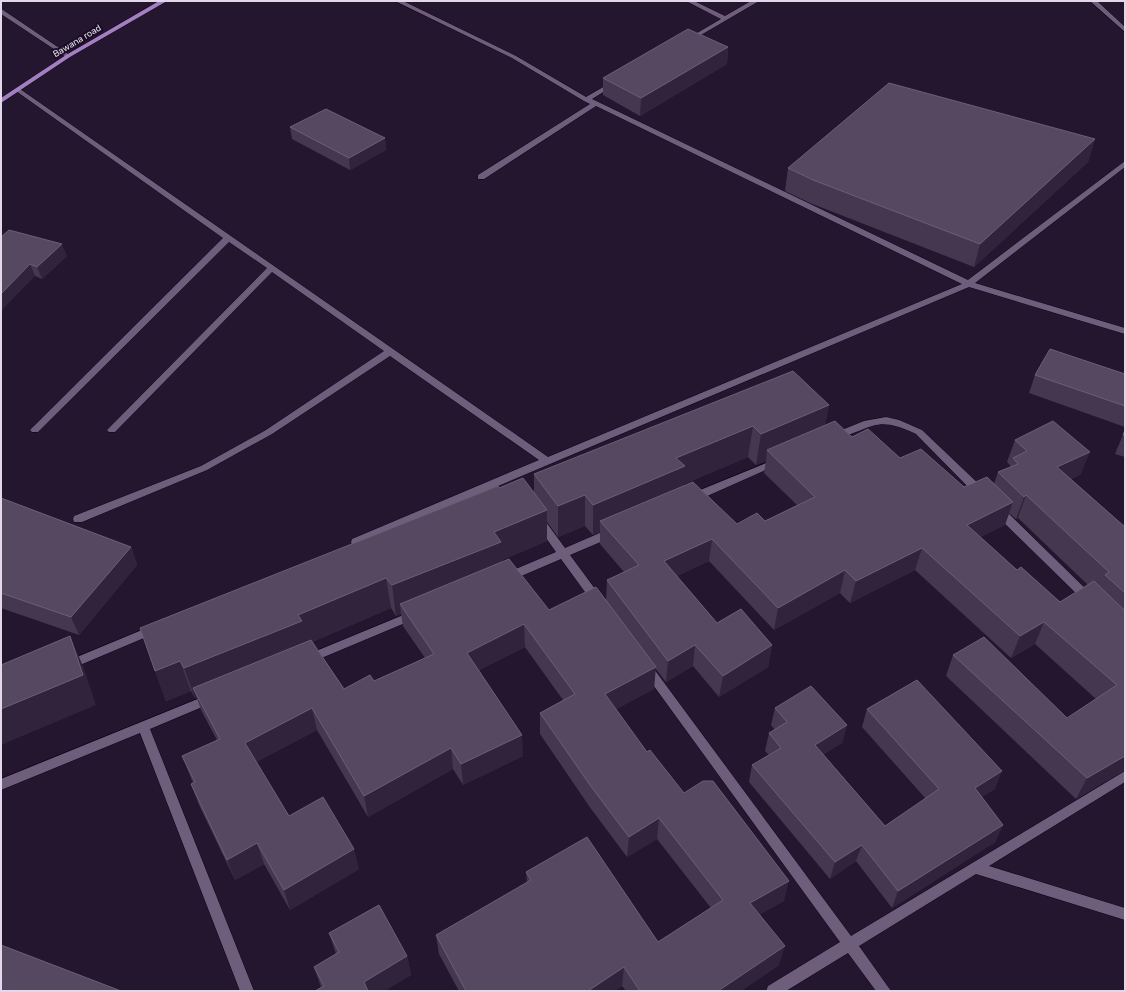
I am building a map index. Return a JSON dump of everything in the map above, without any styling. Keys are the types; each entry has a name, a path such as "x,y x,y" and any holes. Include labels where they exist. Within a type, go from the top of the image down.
{"main road":[{"name":"Bawana road","path":"1,101 68,56 164,1"}],"street":[{"path":"398,1 514,57 586,100 596,103 969,284 1125,331"},
{"path":"689,1 726,19"},
{"path":"682,44 756,1"},
{"path":"1093,1 1125,30"},
{"path":"1,10 4,16 68,56"},
{"path":"586,100 620,80"},
{"path":"18,90 546,460"},
{"path":"481,177 596,103"},
{"path":"346,547 546,460 969,284 1125,163"},
{"path":"35,430 229,237"},
{"path":"112,430 272,268"},
{"path":"78,519 204,468 269,432 391,351"},
{"path":"824,441 868,422 882,420 894,421 919,432 1097,608"},
{"path":"680,503 788,456"},
{"path":"507,477 517,490"},
{"path":"531,509 606,611"},
{"path":"497,581 564,554 622,528"},
{"path":"298,663 423,611"},
{"path":"60,670 162,625"},
{"path":"638,656 884,991"},
{"path":"1,786 217,696"},
{"path":"143,727 247,991"},
{"path":"773,991 1125,776"},
{"path":"975,868 1125,914"}],"building":[{"path":"688,29 728,47 641,98 603,78"},
{"path":"889,83 1095,139 980,244 813,180 788,168"},
{"path":"326,109 385,138 349,158 290,127"},
{"path":"9,230 62,244 37,267 30,264 1,294 1,237"},
{"path":"1050,349 1125,374 1125,406 1035,375"},
{"path":"793,371 829,405 761,434 753,426 676,458 685,466 593,505 585,495 558,506 534,474"},
{"path":"835,421 852,437 868,429 900,458 921,449 964,487 987,477 1013,502 967,525 1017,570 1021,567 1060,602 1094,581 1125,611 1125,756 1087,778 953,655 984,637 1067,718 1117,685 1044,622 1020,636 922,548 856,581 845,570 778,608 712,539 664,561 717,623 741,609 772,645 723,676 695,645 668,661 607,580 639,565 600,521 693,482 737,524 757,513 765,521 815,497 767,450"},
{"path":"1053,421 1090,452 1057,467 1125,527 1125,593 1105,575 1109,572 1026,495 1024,497 998,472 1018,464 1013,458 1027,451 1015,440"},
{"path":"523,478 547,510 494,532 501,542 392,585 386,578 298,615 302,621 184,668 180,661 155,671 140,628 498,486 499,488"},
{"path":"1,498 131,547 71,617 1,593"},
{"path":"509,559 549,610 596,587 656,667 605,694 647,752 650,750 684,793 703,781 713,781 789,881 750,903 785,946 718,991 640,991 624,967 588,991 466,991 436,935 531,880 526,872 587,837 658,942 723,900 659,818 629,837 590,785 540,713 575,694 524,624 467,653 522,735 461,764 451,748 364,796 312,708 245,743 289,816 323,797 354,849 284,890 257,843 227,860 191,784 195,782 182,756 220,739 193,688 311,640 344,689 370,675 374,681 434,654 400,604"},
{"path":"70,636 83,675 1,709 1,665"},
{"path":"917,680 1002,771 975,788 1003,825 898,891 862,845 835,862 752,765 781,748 769,733 787,722 775,708 811,686 847,725 815,745 885,826 939,789 867,709"},
{"path":"379,905 407,956 364,982 368,991 315,991 324,986 314,967 339,952 329,933"},
{"path":"1,945 121,991 1,991"}]}
